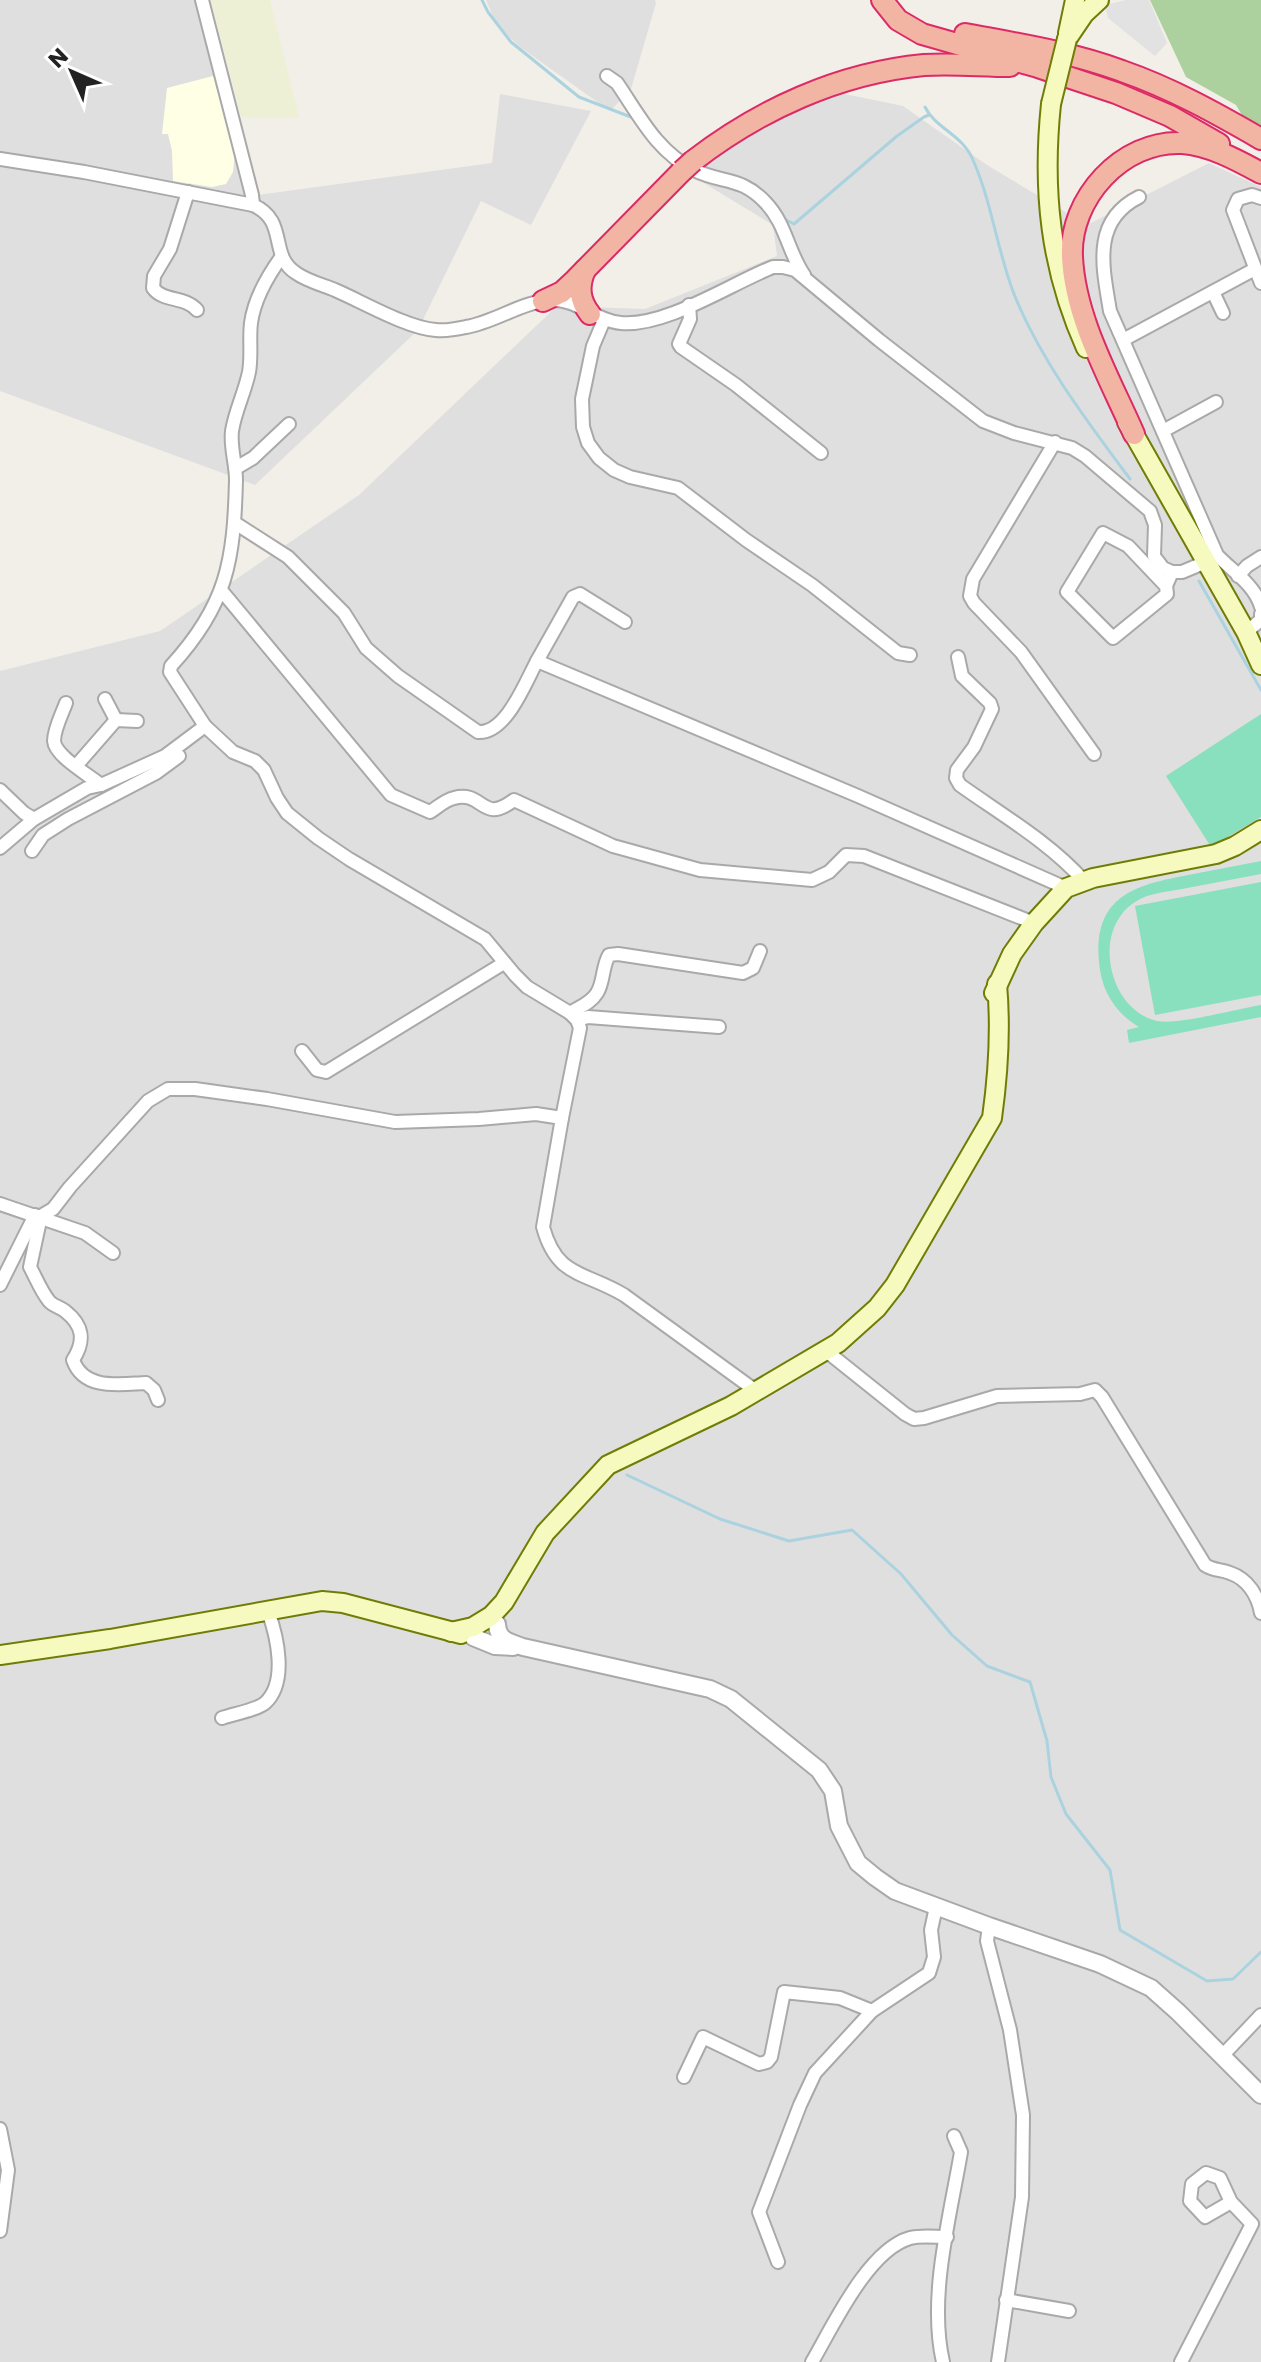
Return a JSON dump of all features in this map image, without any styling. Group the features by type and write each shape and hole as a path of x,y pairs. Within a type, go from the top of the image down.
{"highway":[{"path":"882,0 898,20 922,34 1116,93 1170,116 1261,171"},
{"path":"893,0 925,24 1048,49 1131,74 1169,90 1261,139"},
{"path":"543,301 562,292 688,166 715,144 765,113 829,85 876,73 924,65 1038,67"},
{"path":"1134,434 1094,343 1079,300 1072,241 1087,199 1114,167 1138,152 1165,144 1182,143 1214,151 1261,171"},
{"path":"585,270 580,294 583,304 597,317"}],"main road":[{"path":"1075,0 1051,104 1046,161 1047,193 1063,289 1086,348 1246,632 1261,665"},
{"path":"1067,39 1084,14 1099,0"},
{"path":"1246,632 1261,651"},
{"path":"0,1655 322,1601 343,1603 451,1632 486,1633 491,1616 504,1602 545,1533 599,1473 617,1459 686,1428 825,1350 858,1327 895,1285 992,1118 999,1004 997,984 1012,954 1034,923 1066,888 1084,881 1216,854 1261,830"}],"street":[{"path":"202,0 253,205"},
{"path":"607,76 617,83 663,148 698,172 738,182 766,202 780,221 804,275 842,310 983,421 1014,433 1055,442 1085,456 1150,511 1155,525 1154,556 1163,568 1182,572 1206,562"},
{"path":"0,159 253,205 262,209 277,228 282,256 295,273 415,325 437,330 469,327 543,301 566,302 597,317 626,324 649,321 773,267 789,268 804,275"},
{"path":"188,192 170,249 154,276 153,288 159,295 188,302 197,310"},
{"path":"1261,198 1252,195 1238,199 1233,210 1261,283"},
{"path":"1139,197 1127,203 1107,228 1103,250 1110,311 1217,555 1250,587 1261,607"},
{"path":"282,256 251,318 249,372 232,434 236,468 235,523 226,577 215,607 198,634 171,666 170,672 208,729 233,752 255,761 264,770 287,813 318,838 485,939 527,987 573,1016 580,1028 543,1227 554,1254 565,1267 624,1295 756,1391"},
{"path":"1123,340 1255,269"},
{"path":"1213,292 1223,313"},
{"path":"689,305 690,319 679,344 681,347 736,385 821,453"},
{"path":"597,317 582,399 583,427 588,443 599,458 630,477 678,488 812,585 898,653 910,655"},
{"path":"1163,431 1216,402"},
{"path":"236,468 253,458 289,424"},
{"path":"1055,442 973,579 970,596 1021,652 1094,754"},
{"path":"235,523 288,557 344,613 366,648 398,676 478,732 484,733 506,719 573,597 580,594 625,622"},
{"path":"1166,586 1128,546 1103,533 1067,592 1113,638 1167,594 1166,586 1172,572"},
{"path":"1238,576 1261,557"},
{"path":"221,590 391,795 430,812 457,797 472,798 492,811 501,810 514,800 613,846 700,870 812,880 829,872 846,855 864,856 1034,923"},
{"path":"1246,632 1261,620 1261,614"},
{"path":"958,657 962,676 990,703 992,709 974,747 957,770 956,778 960,785 1039,840 1084,881"},
{"path":"537,661 858,796 1066,888"},
{"path":"105,699 116,720"},
{"path":"66,703 54,738 56,749 101,785"},
{"path":"116,720 137,721"},
{"path":"76,766 116,720"},
{"path":"0,848 34,819 87,788 101,785 165,756 208,729"},
{"path":"32,851 43,835 156,773 208,729"},
{"path":"0,790 34,819"},
{"path":"573,1016 598,992 609,955 743,973 753,968 760,951"},
{"path":"302,1051 317,1070 326,1072 504,963"},
{"path":"573,1016 719,1027"},
{"path":"0,1285 38,1216 53,1209 148,1101 168,1089 195,1089 267,1099 395,1122 536,1114 562,1118"},
{"path":"0,1204 85,1233 113,1253"},
{"path":"38,1216 30,1267 50,1302 65,1311 81,1332 82,1346 73,1360 76,1370 94,1383 146,1383 154,1390 158,1400"},
{"path":"825,1350 914,1419 997,1396 1080,1394 1095,1390 1205,1565 1214,1571 1231,1573 1252,1588 1261,1613"},
{"path":"222,1718 257,1708 266,1703 273,1690 279,1657 268,1611"},
{"path":"486,1633 495,1646 523,1647"},
{"path":"486,1633 523,1647 710,1689 731,1699 819,1770 833,1791 839,1826 858,1863 895,1891 1100,1964 1151,1988 1261,2095"},
{"path":"778,2262 759,2212 800,2105 815,2073 872,2011 929,1973 934,1957 931,1930 936,1907"},
{"path":"989,1926 987,1941 1010,2030 1023,2115 1022,2197 998,2362"},
{"path":"684,2077 703,2037 759,2064 767,2062 771,2057 784,1992 840,1998 872,2011"},
{"path":"1222,2056 1261,2015"},
{"path":"0,2129 8,2170 0,2231"},
{"path":"943,2362 938,2344 936,2301 961,2152 954,2136"},
{"path":"1181,2362 1252,2224 1231,2202"},
{"path":"812,2362 867,2269 896,2245 911,2238 947,2237"},
{"path":"1006,2300 1069,2311"}],"shaded area":[{"path":"0,0 207,0 250,196 492,163 500,94 591,111 531,225 481,201 418,330 255,485 0,391"},
{"path":"211,0 270,0 299,118 241,117"},
{"path":"486,0 655,0 631,89 610,111 520,47 496,24"},
{"path":"1126,0 1149,0 1167,43 1155,56 1108,18 1105,5"},
{"path":"213,76 235,152 233,172 226,184 212,187 173,181 172,151 168,134 162,134 167,88"},
{"path":"811,87 903,106 987,165 1087,225 1209,163 1261,187 1261,2362 0,2362 0,671 160,631 359,495 557,306 645,309 777,256 773,225 689,174"}],"green space":[{"path":"1150,0 1261,0 1261,148 1236,105 1186,77"},
{"path":"1261,714 1261,817 1211,847 1166,776"},
{"path":"1261,861 1261,874 1140,899 1121,915 1113,931 1110,949 1111,968 1117,986 1127,1002 1140,1014 1167,1022 1261,1005 1261,1017 1129,1043 1127,1030 1139,1027 1116,1008 1100,972 1099,940 1103,922 1111,908 1121,898 1151,884"},
{"path":"1261,882 1261,995 1155,1015 1135,906"}],"waterway":[{"path":"482,0 511,42 579,97 636,119"},
{"path":"925,107 935,121 963,144 973,160 1008,277 1025,319 1066,390 1130,479"},
{"path":"784,219 794,224 897,136 929,115"},
{"path":"1199,581 1261,690"},
{"path":"627,1475 720,1519 789,1541 852,1530 901,1574 952,1635 987,1666 1030,1682 1047,1741 1051,1777 1066,1814 1110,1870 1120,1930 1207,1981 1233,1979 1261,1952"}]}
